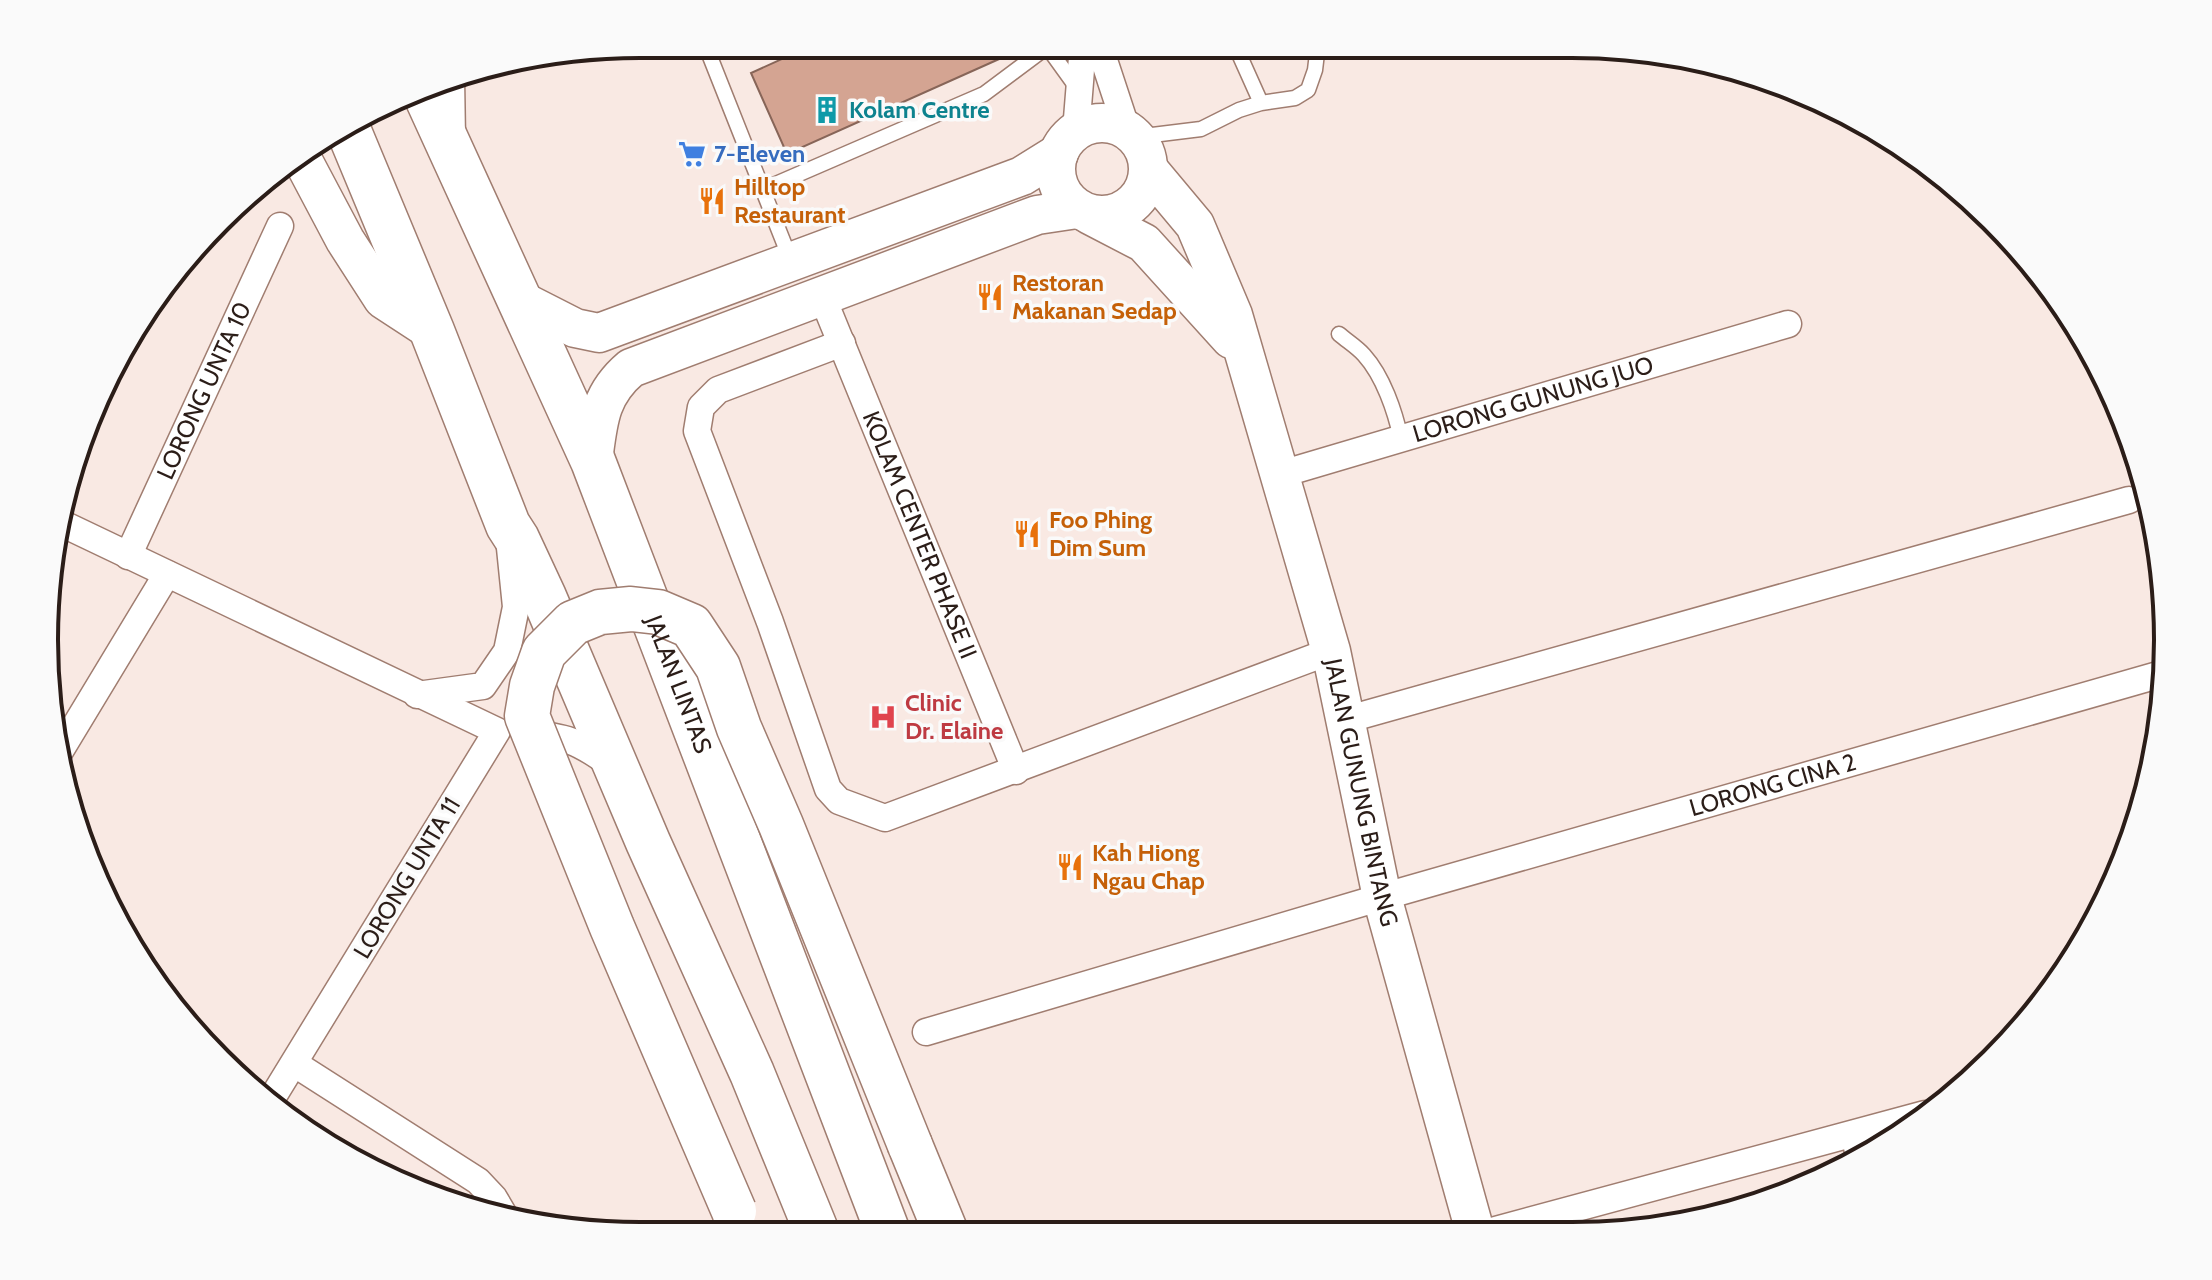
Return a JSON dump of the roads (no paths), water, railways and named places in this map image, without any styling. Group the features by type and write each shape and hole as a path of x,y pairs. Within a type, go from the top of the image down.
{"highway":[{"name":"JALAN LINTAS","path":"427,98 593,461 884,1222"},
{"path":"351,135 508,525 544,597 648,842 752,1073 813,1222"},
{"path":"739,1222 612,927 527,716 532,686 544,652 573,623 600,612 631,609 658,612 691,626 718,667 739,728 942,1222"}],"street":[{"path":"1081,58 1067,142 1056,179 1068,201 1084,212"},
{"path":"593,461 599,415 614,383 631,368 1037,215 1084,212 1104,216 1131,206 1140,196 1137,146 1104,58"},
{"name":"JALAN LINTAS","path":"445,92 446,141"},
{"path":"520,300 575,328 599,333 1022,176 1067,142 1101,123 1115,124 1137,146"},
{"name":"JALAN GUNUNG BINTANG","path":"1137,146 1195,225 1233,315 1331,651 1382,897 1473,1222"},
{"path":"305,164 345,240 383,299 432,331"},
{"name":"JALAN GUNUNG BINTANG","path":"1084,212 1144,243 1241,351"},
{"name":"LORONG UNTA 10","path":"128,556 280,226"},
{"name":"KOLAM CENTER PHASE II","path":"822,296 1016,771"},
{"name":"LORONG GUNUNG JUO","path":"1278,475 1788,324"},
{"path":"842,343 718,390 701,407 697,431 770,622 828,789 839,801 885,818 1331,651"},
{"path":"1345,720 2129,500"},
{"path":"417,695 483,686 507,651 516,607 508,525"},
{"path":"69,527 497,731 569,739 620,771"},
{"path":"67,740 167,574"},
{"name":"LORONG CINA 2","path":"926,1032 1382,897 2153,676"},
{"name":"LORONG UNTA 11","path":"275,1093 497,731"},
{"path":"295,1064 478,1181 498,1204"},
{"path":"1526,1222 1899,1121"},
{"path":"1854,1134 1857,1147"}],"lane":[{"path":"710,58 791,262"},
{"path":"762,190 984,94 1031,58"},
{"path":"1056,58 1077,88"},
{"path":"1241,58 1261,103"},
{"path":"1137,146 1201,129 1261,103 1295,98 1308,90 1316,58"},
{"path":"1339,334 1361,351 1375,369 1397,421 1401,439"}],"place":[{"name":"Kolam Centre","path":"827,110"},
{"name":"7-Eleven","path":"692,154"},
{"name":"Hilltop Restaurant","path":"712,201"},
{"name":"Restoran Makanan Sedap","path":"990,297"},
{"name":"Foo Phing Dim Sum","path":"1027,534"},
{"name":"Clinic Dr. Elaine","path":"883,717"},
{"name":"Kah Hiong Ngau Chap","path":"1070,867"}]}
